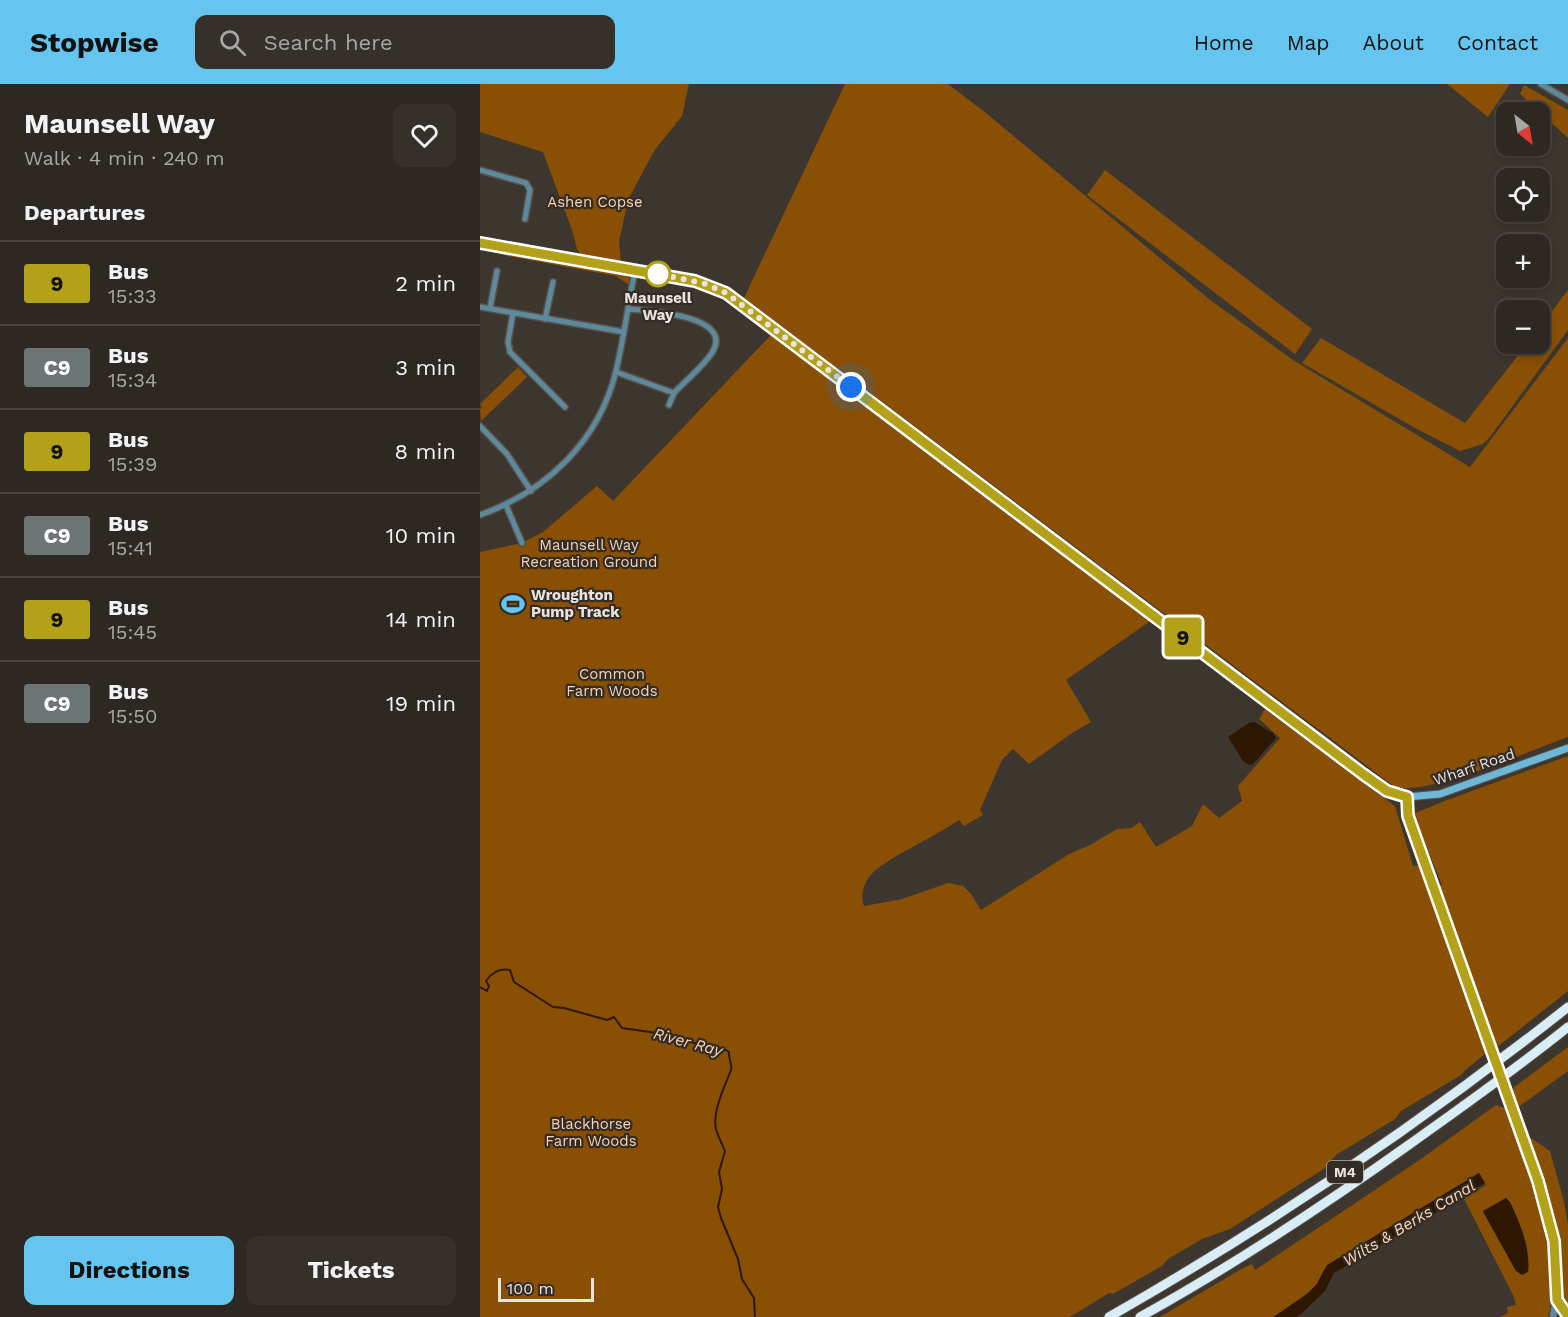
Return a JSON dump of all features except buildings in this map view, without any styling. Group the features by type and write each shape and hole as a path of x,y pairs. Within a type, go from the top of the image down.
{"highway":[{"name":"M4","path":"1109,1317 1256,1230 1352,1167 1444,1102 1568,1008"},
{"name":"M4","path":"1140,1317 1263,1244 1362,1178 1568,1027"}],"main road":[{"name":"Wharf Road","path":"480,243 700,282 731,297 1387,791 1407,797 1445,793 1568,748"}],"street":[{"path":"1541,84 1568,100"},
{"path":"480,170 526,183 530,190 525,219"},
{"path":"490,308 497,271"},
{"path":"480,515 506,506 531,491 567,461 581,444 605,403 616,372 635,271"},
{"path":"545,318 553,282"},
{"path":"480,307 624,332"},
{"path":"629,309 684,317 703,324 713,333 715,341 712,352 674,393 669,405"},
{"path":"513,313 508,342 511,355 565,407"},
{"path":"616,372 674,393"},
{"path":"480,426 507,454 531,491"},
{"path":"506,506 522,543"},
{"path":"1407,797 1408,816 1538,1181 1552,1231 1557,1268 1557,1298 1554,1317 1567,1316"},
{"path":"1557,1298 1567,1316"}],"green space":[{"name":"Ashen Copse","path":"480,84 689,84 682,116 654,151 628,200 619,242 621,262 583,258 577,249 543,152 480,132"},
{"path":"845,84 948,84 1209,299 1293,360 1470,467 1568,338 1568,737 1455,779 1410,788 1395,787 744,298"},
{"path":"1447,84 1510,84 1488,117"},
{"path":"1524,85 1568,110 1568,138 1550,122 1550,102 1529,102 1520,94"},
{"path":"1105,170 1312,329 1295,354 1087,195"},
{"path":"504,251 623,271 629,278 629,285 616,276 503,255"},
{"path":"1568,290 1568,330 1490,437 1483,444 1460,451 1415,428 1302,363 1321,338 1465,423 1519,354 1550,354 1550,314"},
{"path":"771,335 1144,617 1153,619 1066,680 1091,722 1029,764 1013,749 1002,760 980,810 983,815 964,826 959,820 877,869 865,886 862,896 864,906 902,899 948,883 963,886 981,910 1069,854 1117,829 1131,828 1140,822 1156,847 1192,826 1203,804 1219,818 1242,801 1238,786 1280,738 1259,719 1265,709 1395,806 1413,866 1421,865 1486,1053 1461,1075 1401,1111 1395,1119 1336,1155 1325,1168 1230,1229 1202,1239 1168,1259 1162,1266 1113,1294 1109,1293 1070,1317 480,1317 480,552 522,543 543,532 597,486 613,501"},
{"path":"518,367 527,377 481,421 480,409 482,407 480,404"},
{"path":"1568,756 1568,991 1496,1048 1437,885 1442,885 1413,814"},
{"path":"1568,1047 1568,1071 1517,1108 1513,1088"},
{"path":"1496,1105 1505,1108 1532,1183 1547,1240 1552,1294 1548,1317 1500,1317 1508,1313 1507,1307 1516,1305 1513,1295 1464,1199 1486,1185 1479,1173 1323,1271 1317,1284 1307,1294 1273,1317 1160,1317 1243,1268 1252,1264 1255,1270 1418,1161","holes":["1510,1202 1526,1245 1528,1272 1516,1271 1483,1212"]},
{"path":"1525,1134 1550,1151 1564,1202 1568,1224 1568,1308 1563,1306 1561,1298 1558,1245 1554,1223"}],"water":[{"path":"1254,722 1273,733 1276,738 1253,764 1249,765 1243,761 1228,737"},
{"name":"Wilts & Berks Canal","path":"1479,1173 1485,1183 1334,1273 1325,1291 1301,1314 1296,1317 1274,1317 1307,1294 1317,1284 1327,1265"},
{"path":"1506,1198 1510,1202 1526,1245 1528,1272 1522,1275 1516,1271 1483,1211"}],"waterway":[{"name":"River Ray","path":"480,987 487,991 489,986 486,981 491,975 499,970 510,970 514,982 553,1007 607,1020 614,1017 622,1028 671,1035 729,1052 731,1068 715,1122 725,1151 719,1172 722,1189 718,1207 738,1259 742,1279 754,1298 755,1317"}],"bus line":[{"name":"9","path":"480,243 695,281 713,286 726,293 1378,786 1407,797 1408,816 1538,1181 1556,1253 1557,1300 1568,1316"}],"place":[{"name":"Maunsell Way","path":"658,274"},
{"name":"Wroughton Pump Track","path":"513,604"}],"route":[{"path":"658,274 655,273 706,284 726,293 851,387"}],"park label":[{"name":"Maunsell Way Recreation Ground","path":"589,554"},
{"name":"Common Farm Woods","path":"612,682"},
{"name":"Blackhorse Farm Woods","path":"591,1132"}]}
